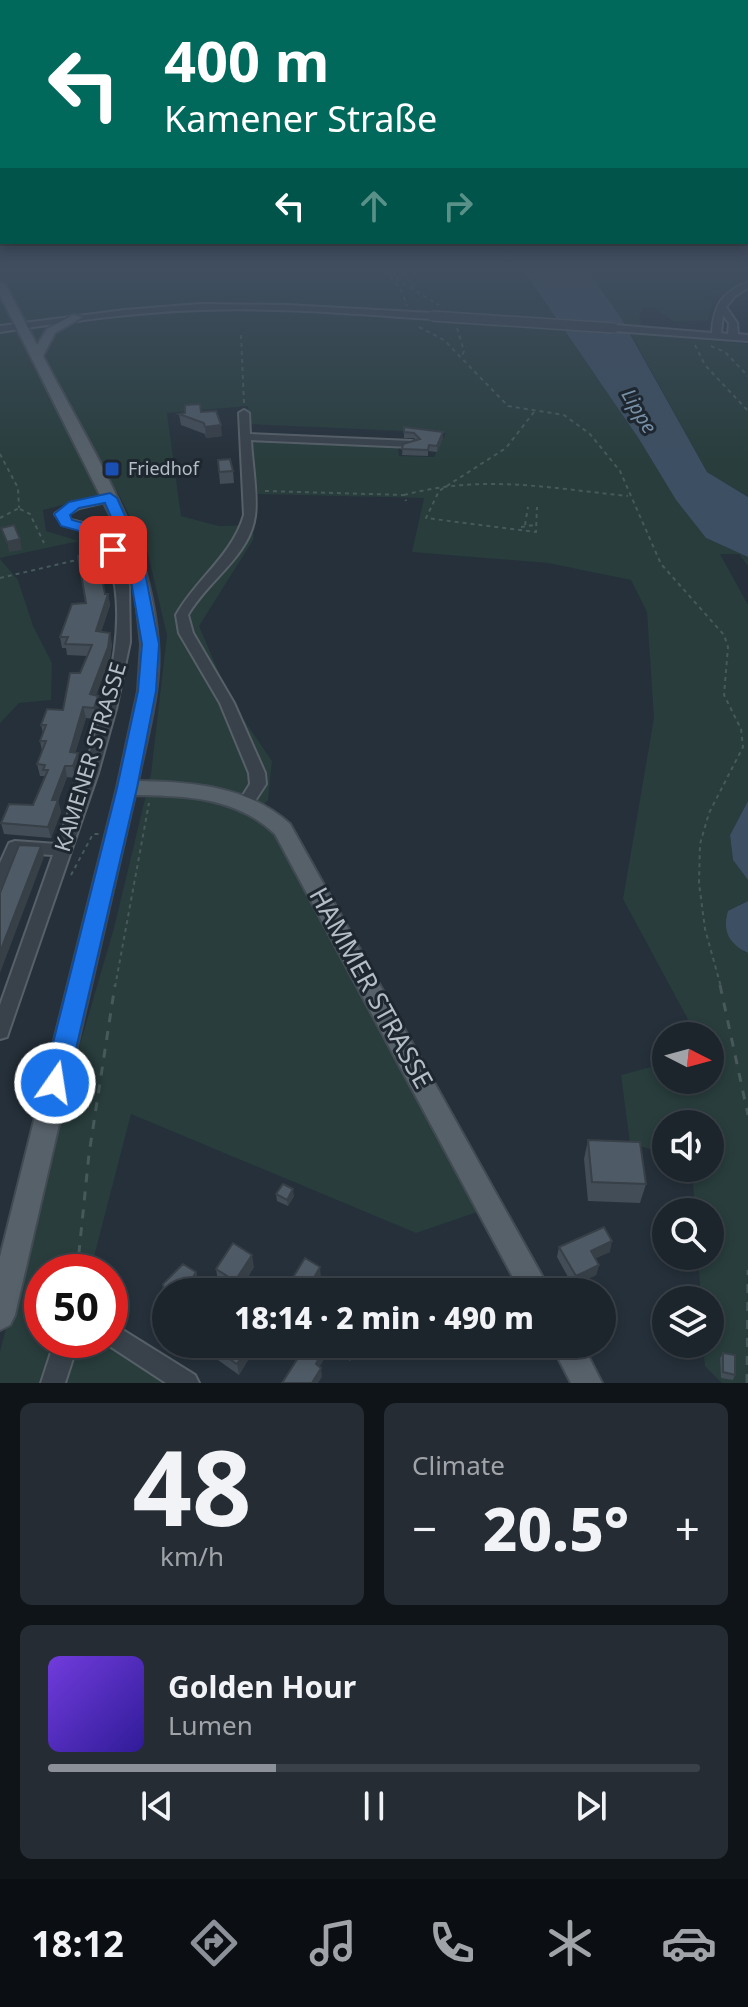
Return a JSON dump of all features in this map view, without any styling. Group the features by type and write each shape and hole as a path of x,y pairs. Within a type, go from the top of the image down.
{"main road":[{"name":"KAMENER STRASSE","path":"0,1315 140,788 150,644 134,552 110,498 26,336"},
{"path":"37,355 48,336"},
{"name":"HAMMER STRASSE","path":"140,788 211,794 246,803 273,818 291,841 529,1278"},
{"path":"574,1358 587,1383"}],"street":[{"path":"710,336 748,338"},
{"path":"244,413 250,515 243,541 191,600 182,615 186,633 227,703 257,773 258,784 246,803"},
{"path":"245,437 412,444"},
{"path":"110,498 75,505 61,514 61,519 104,533 113,550"},
{"name":"KAMENER STRASSE","path":"0,1031 63,850 118,673 125,601 113,550"},
{"path":"0,883 15,847 63,850"},
{"path":"128,1345 187,1383"},
{"path":"53,1383 61,1358"}],"path":[{"path":"241,336 244,413"},
{"path":"433,336 451,346 502,401 534,411 564,415 584,427 614,461 661,564 713,619 728,647 724,695 741,729 743,747 709,813 700,844 699,883 705,929 731,1025 734,1061 748,1115"},
{"path":"748,376 725,352 691,338 705,365 748,411"},
{"path":"534,411 516,439 446,484 428,504 426,518 536,532 537,507"},
{"path":"0,454 18,488 19,508"},
{"path":"248,490 404,495 446,484 521,484 631,496"},
{"path":"404,495 406,501"},
{"path":"525,525 528,507"},
{"path":"0,518 19,508"},
{"path":"19,508 30,514 44,543"},
{"path":"520,528 536,525"},
{"path":"0,578 113,550"},
{"path":"78,1254 86,1160 140,788"},
{"path":"47,895 61,895 93,834 100,834 98,846"},
{"path":"747,1383 748,1270"}],"green space":[{"path":"0,336 568,336 639,439 676,500 706,538 748,557 748,566 739,554 720,554 748,605 748,801 730,835 733,860 748,880 748,901 739,905 744,952 748,953 748,1383 722,1383 705,1366 704,1358 724,1358 724,1286 700,1286 699,1270 724,1270 724,1198 694,1198 693,1182 724,1182 724,1110 652,1110 652,1150 630,1143 621,1075 652,1067 652,1094 724,1094 724,1022 689,1022 623,899 654,718 647,612 631,580 548,563 412,552 424,498 251,494 249,440 398,446 399,456 434,457 446,433 249,424 248,406 167,413 181,516 219,526 254,525 253,540 199,626 231,701 272,761 268,800 258,809 273,818 489,1208 416,1233 131,1114 95,1254 24,1254 58,1119 114,928 151,774 167,635 147,550 117,491 43,510 46,531 79,541 0,558"},
{"path":"632,336 748,344 748,497 707,472"},
{"path":"0,559 18,580 33,626 52,663 51,700 19,703 0,723"},
{"path":"24,1256 24,1358 128,1358 128,1348 179,1383 0,1383 0,1352"}],"water":[{"name":"Lippe","path":"568,336 631,336 707,472 748,497 748,557 706,538 676,500 639,439"},
{"path":"748,801 748,880 733,860 730,835"},
{"path":"748,901 748,953 732,941 726,925 728,911"}],"building":[{"path":"200,404 201,412 216,411 221,425 205,427 204,423 179,414 185,413 185,405"},
{"path":"404,427 443,432 437,446 429,445 428,450 402,449 403,444 420,439 414,433 404,432"},
{"path":"230,459 233,471 219,472 218,460"},
{"path":"14,525 20,539 7,542 1,528"},
{"path":"91,546 100,567 105,594 108,594 96,631 110,633 108,647 90,694 98,696 94,708 83,707 70,752 78,753 73,766 65,766 52,800 58,800 48,827 1,823 9,804 33,805 48,770 43,770 45,765 37,764 46,741 40,741 46,725 41,725 47,709 63,710 70,673 80,673 92,645 65,644 68,637 60,637 72,604 86,603 78,556 81,555 80,550"},
{"path":"19,845 41,846 0,952 0,893"},
{"path":"588,1140 640,1142 646,1184 592,1182"},
{"path":"283,1184 293,1189 287,1200 276,1194"},
{"path":"604,1227 612,1241 591,1251 599,1265 576,1276 559,1247"},
{"path":"233,1243 252,1255 237,1278 230,1278 216,1269"},
{"path":"305,1258 320,1267 314,1278 293,1278"},
{"path":"183,1264 196,1272 192,1278 169,1278"},
{"path":"724,1353 735,1355 735,1375 723,1372"},
{"path":"298,1358 319,1358 316,1364 321,1368 312,1383 282,1383"}],"place":[{"name":"Friedhof","path":"112,469"}],"route":[{"path":"55,1083 127,788 150,667 147,610 142,583 134,552 110,498 75,505 61,514 61,519 67,523 104,533 113,550"}]}
